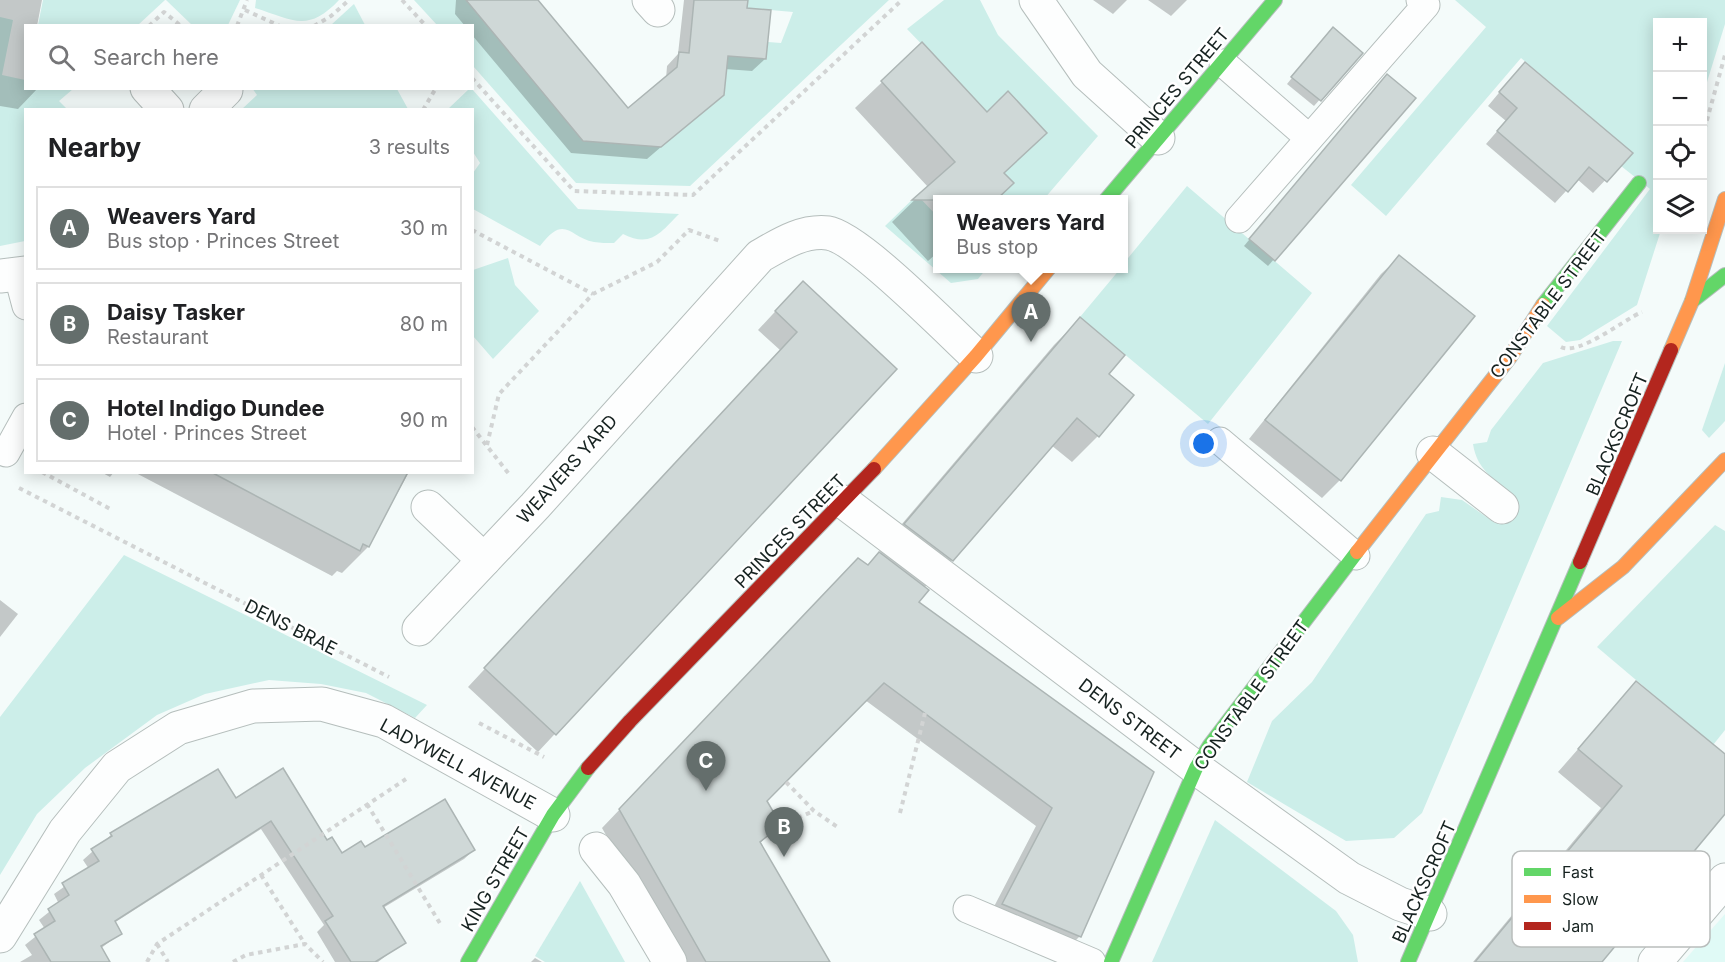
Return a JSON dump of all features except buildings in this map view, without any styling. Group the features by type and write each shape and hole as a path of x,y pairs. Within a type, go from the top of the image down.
{"street":[{"path":"1036,0 1088,74 1158,138"},
{"name":"PRINCES STREET","path":"1110,195 1275,0"},
{"path":"149,90 165,108"},
{"name":"CONSTABLE STREET","path":"1111,962 1196,768 1210,745 1433,453 1510,357 1530,322 1639,183"},
{"path":"1692,301 1725,199"},
{"name":"WEAVERS YARD","path":"419,629 534,506 760,256 796,236 829,233 855,244 976,356"},
{"name":"PRINCES STREET","path":"553,815 581,776 630,721 844,502 976,356 1045,273"},
{"name":"BLACKSCROFT","path":"1408,962 1558,618 1692,301 1725,275"},
{"path":"1433,453 1502,507"},
{"name":"BLACKSCROFT","path":"1558,618 1623,567 1725,460"},
{"name":"DENS STREET","path":"844,502 1196,768 1348,878 1400,904 1430,914"},
{"path":"428,507 484,560"},
{"name":"LADYWELL AVENUE","path":"0,936 65,831 117,767 178,728 253,706 322,704 384,721 553,815"},
{"name":"KING STREET","path":"468,962 553,815"},
{"path":"596,849 624,884 670,962"},
{"path":"1710,898 1725,880"},
{"path":"1655,962 1668,947"}],"lane":[{"path":"1239,219 1423,2"},
{"path":"1223,63 1309,138"},
{"path":"6,453 24,421"},
{"path":"1220,441 1356,556"},
{"path":"967,909 1092,962"}],"path":[{"path":"238,24 247,0"},
{"path":"317,24 331,16 349,0"},
{"path":"402,0 424,24"},
{"path":"474,80 574,192 693,195 902,0"},
{"path":"245,10 276,24"},
{"path":"151,24 164,12 179,24"},
{"path":"1705,126 1725,55"},
{"path":"424,108 435,90"},
{"path":"487,445 499,394 593,294 657,261 689,230 760,256"},
{"path":"474,231 593,294"},
{"path":"1530,322 1565,349 1581,347 1642,312"},
{"path":"474,429 534,506"},
{"path":"46,474 112,510"},
{"name":"DENS BRAE","path":"10,483 391,678"},
{"path":"900,813 925,713"},
{"path":"475,722 581,776"},
{"path":"786,782 814,811 839,828"},
{"path":"147,962 157,944 367,804 445,932"},
{"path":"781,825 814,811"},
{"path":"261,875 305,944 323,962"},
{"path":"157,944 168,962"},
{"path":"233,962 246,955 305,944"}],"shaded area":[{"path":"43,0 165,0 139,24 38,24"},
{"path":"166,0 240,0 228,24 191,24"},
{"path":"256,0 339,0 318,17 300,21 255,8"},
{"path":"414,0 467,0 583,141 661,147 724,95 728,56 766,59 768,42 781,43 793,12 747,8 748,0 889,0 690,186 576,183 474,67 474,24 436,24"},
{"path":"944,0 980,0 998,35 1098,136 1047,195 1000,195 1013,183 1004,173 987,112 907,29"},
{"path":"1455,0 1725,0 1725,24 1707,82 1707,18 1653,18 1653,234 1660,234 1637,305 1580,340 1566,342 1547,326 1650,189 1621,166 1632,152 1521,58 1386,216 1351,185 1486,27"},
{"path":"354,4 364,24 332,24"},
{"path":"0,17 13,20 2,75 24,80 24,90 72,90 59,101 66,108 24,108 24,241 0,246"},
{"path":"253,90 398,90 407,108 243,108 257,95"},
{"path":"468,90 473,90 578,209 679,214 660,232 648,239 633,238 623,234 614,243 596,242 561,229 548,236 540,246 474,210 474,172 480,163 474,154 474,108 449,108"},
{"path":"1187,186 1312,293 1208,424 1080,317 1117,273 1128,273 1128,258"},
{"path":"917,195 933,212 933,267 885,226"},
{"path":"508,258 515,285 539,311 493,359 474,337 474,270"},
{"path":"939,273 983,273 978,279 951,283"},
{"path":"1613,341 1622,341 1422,813 1394,838 1346,841 1247,782 1272,721 1312,682 1426,514 1439,511 1441,497 1462,500 1495,523 1513,494 1482,467 1473,444 1487,442 1491,430 1543,363"},
{"path":"1725,363 1725,421 1709,438 1702,430"},
{"path":"1715,525 1725,531 1725,730 1713,745 1597,647"},
{"path":"124,555 427,705 415,718 366,693 321,684 269,680 205,694 157,715 85,768 37,814 0,875 0,717"},
{"path":"1215,820 1336,911 1353,935 1358,962 1152,962"},
{"path":"580,881 625,962 545,962 535,956"},
{"path":"1725,914 1725,962 1683,962 1696,947 1710,947 1710,931"}],"traffic: fast":[{"path":"1110,195 1275,0"},
{"path":"1543,305 1639,183"},
{"path":"1692,301 1725,275"},
{"path":"1111,962 1196,768 1210,745 1357,552"},
{"path":"1408,962 1580,562"},
{"path":"468,962 553,815 588,768"}],"traffic: slow":[{"path":"1671,350 1692,301 1725,199"},
{"path":"874,469 976,356 1045,273"},
{"path":"1357,552 1510,357 1543,305"},
{"path":"1558,618 1623,567 1725,460"}],"traffic: jam":[{"path":"1580,562 1671,350"},
{"path":"588,768 630,721 874,469"}],"place":[{"name":"Weavers Yard","path":"1031,342"},
{"name":"Hotel Indigo Dundee","path":"706,791"},
{"name":"Daisy Tasker","path":"784,857"}]}
